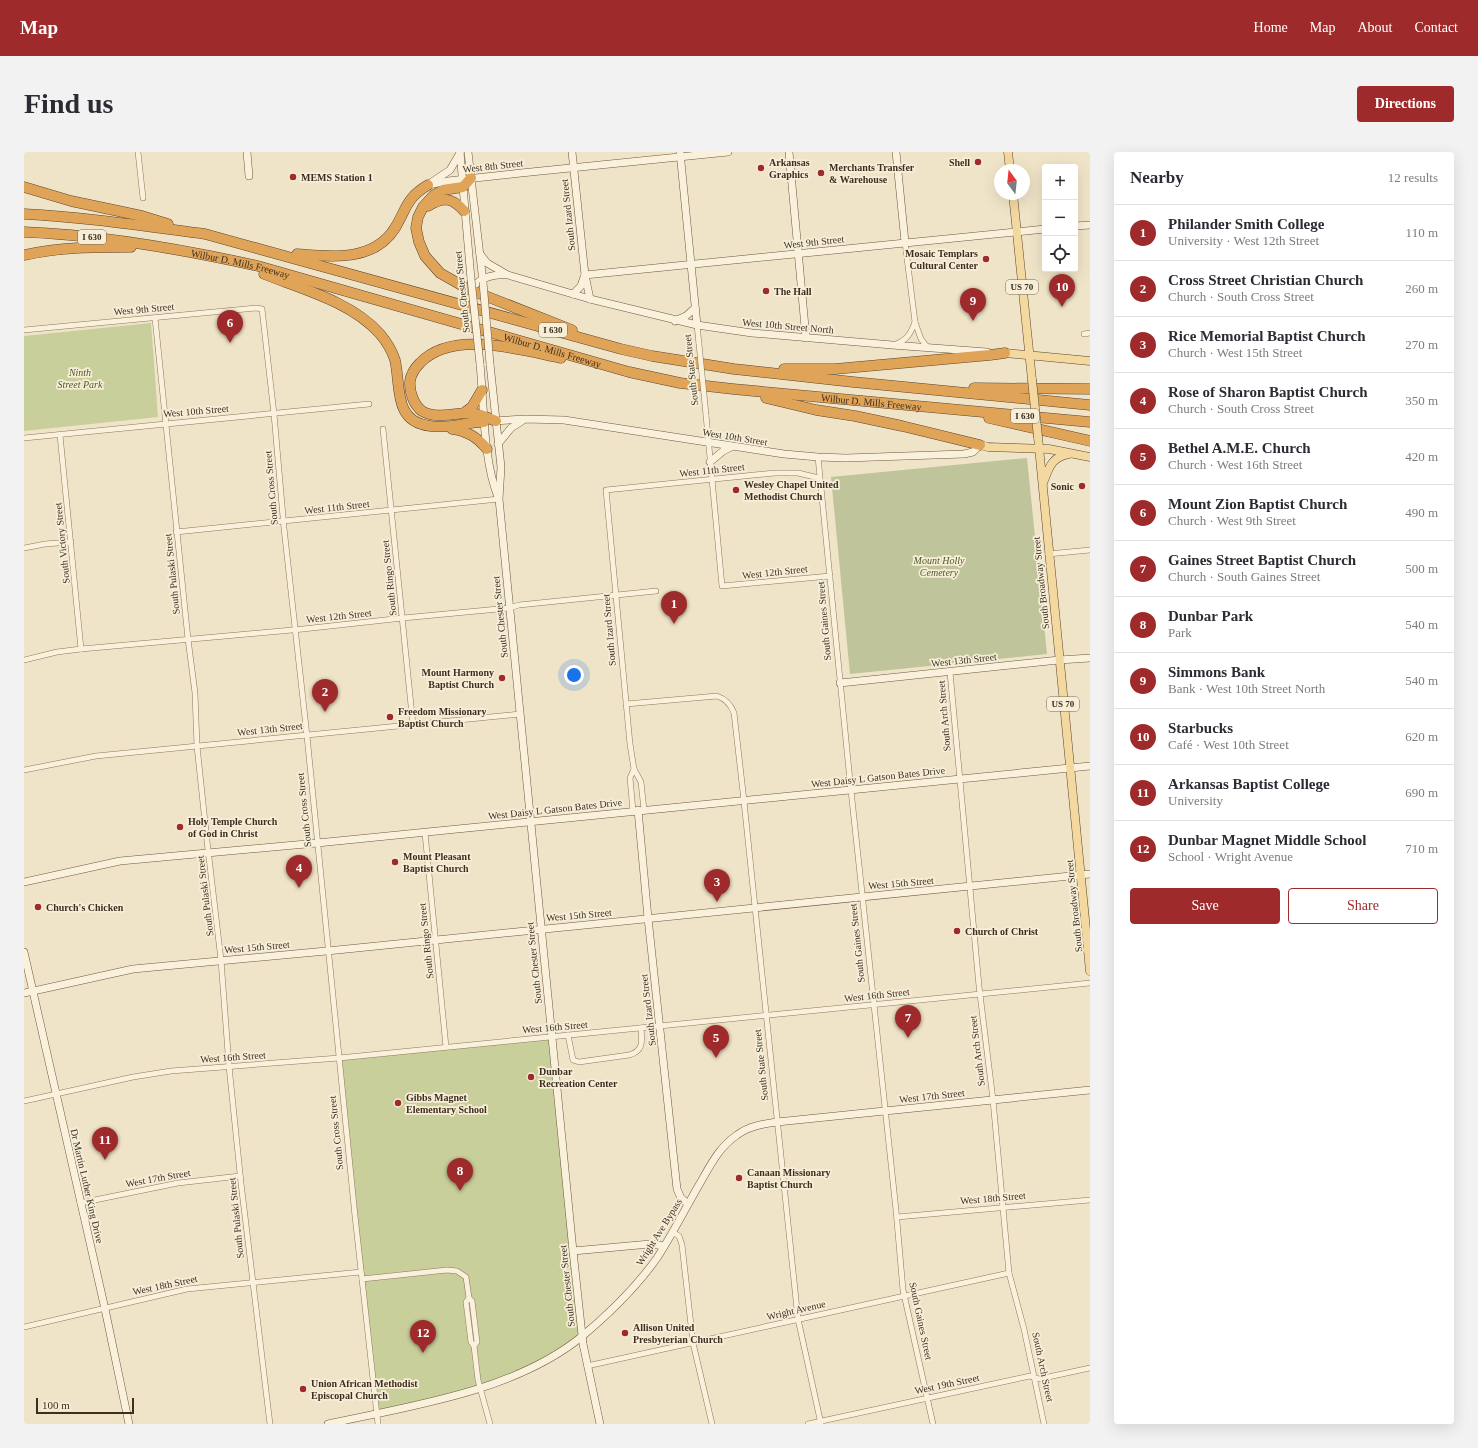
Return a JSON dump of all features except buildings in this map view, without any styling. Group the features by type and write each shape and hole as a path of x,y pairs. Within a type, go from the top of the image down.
{"highway":[{"path":"465,182 434,195 428,200 420,212 416,228 417,236 421,249 430,262 446,277 468,290 621,349"},
{"path":"271,251 333,257 365,252 378,246 388,236 395,227 411,198 416,192 428,185"},
{"path":"24,187 71,201 142,216 205,234"},
{"path":"420,212 438,200 454,202 464,211"},
{"name":"Wilbur D. Mills Freeway","path":"24,214 147,225 205,234 271,251 621,349 695,364 897,387 1090,405"},
{"name":"Wilbur D. Mills Freeway","path":"24,232 74,235 160,246 258,266 629,372 680,383 733,390 1090,422"},
{"path":"24,255 57,249 81,247 160,246"},
{"path":"229,260 316,294 346,308 364,319 380,335 392,354 396,367 400,400 411,419 424,425 440,426 468,432 480,440 487,449"},
{"path":"484,419 476,414 430,414 420,410 415,403 410,388 411,376 417,365 426,357 442,349 464,345 490,345 629,372"},
{"path":"734,369 835,369 1005,353"},
{"path":"897,387 1090,389"},
{"path":"464,413 472,407 482,390"},
{"path":"733,390 816,410 855,416 902,426 980,445"},
{"path":"960,410 1021,426 1090,441"},
{"path":"440,426 484,419 496,421"}],"main road":[{"path":"246,152 249,176"},
{"name":"South Chester Street","path":"468,152 464,211 478,280 490,364 501,467 499,499 509,608 573,1251 582,1336 600,1424"},
{"name":"South Izard Street","path":"572,152 585,275 590,299"},
{"name":"West 8th Street","path":"428,185 465,182 680,155 728,152"},
{"path":"789,152 806,338"},
{"path":"896,152 905,242"},
{"path":"1008,152 1009,164"},
{"path":"428,185 450,170 460,153"},
{"name":"South Chester Street","path":"460,153 480,254 478,280 472,288 487,449 493,486 499,499"},
{"name":"South State Street","path":"680,155 697,325"},
{"name":"South Broadway Street","path":"1013,200 1090,971"},
{"path":"1078,226 1090,224"},
{"name":"West 9th Street","path":"585,275 1042,229"},
{"path":"480,254 487,263 508,275 573,294 581,286 585,275"},
{"path":"478,280 496,275 508,275"},
{"name":"West 10th Street North","path":"573,294 675,321 752,333 1005,353"},
{"path":"675,321 686,316 695,308"},
{"path":"1005,353 1090,361"},
{"path":"498,444 511,428 525,419"},
{"name":"West 10th Street","path":"496,421 525,419 564,420 784,454 818,457 846,458 964,454 973,452 980,445"},
{"path":"980,445 988,447 1039,448 1090,457"},
{"path":"710,462 731,446"},
{"path":"1042,486 1054,460 1062,456 1075,454"},
{"name":"West 13th Street","path":"840,683 1090,658"},
{"name":"West Daisy L Gatson Bates Drive","path":"24,882 114,862 425,833 638,810 744,801 959,778 1090,766"},
{"name":"South Izard Street","path":"638,810 677,1189 681,1198 688,1204"},
{"name":"West 15th Street","path":"24,993 133,969 328,951 541,928 1090,874"},
{"name":"Dr Martin Luther King Drive","path":"24,952 105,1309 129,1424"},
{"name":"West 17th Street","path":"777,1122 1090,1090"},
{"name":"Wright Ave Bypass","path":"480,1388 531,1367 557,1353 582,1336 604,1318 628,1294 664,1246 716,1156 730,1140 750,1128 777,1122"},
{"path":"573,1251 650,1244 664,1246"},
{"path":"328,1424 469,1392 480,1388"}],"street":[{"path":"138,152 143,198"},
{"path":"905,242 915,322 921,339 928,348"},
{"name":"West 9th Street","path":"24,330 257,308 262,309 263,314"},
{"name":"South Cross Street","path":"263,314 318,843 338,1058 378,1424"},
{"name":"South Pulaski Street","path":"155,318 176,532 195,693 198,746 221,960 229,1066 240,1176 270,1424"},
{"path":"892,345 901,343 907,338 915,322"},
{"name":"South State Street","path":"697,325 722,586"},
{"path":"1084,334 1090,333"},
{"name":"West 10th Street","path":"24,438 369,404"},
{"name":"South Ringo Street","path":"383,429 413,725"},
{"name":"South Victory Street","path":"60,434 81,649"},
{"name":"South Gaines Street","path":"818,457 904,1295 933,1424"},
{"name":"West 11th Street","path":"606,490 786,472 820,478"},
{"name":"South Izard Street","path":"606,490 626,704 634,769 641,782 638,810"},
{"name":"West 11th Street","path":"176,532 499,499"},
{"path":"24,548 45,544 70,542"},
{"path":"1048,554 1090,550"},
{"name":"West 12th Street","path":"722,586 830,576"},
{"name":"West 12th Street","path":"24,660 57,652 81,649 509,608 519,605 656,591"},
{"name":"South Arch Street","path":"950,672 980,994 1009,1273 1024,1328 1044,1424"},
{"name":"South State Street","path":"626,704 713,696 722,698 729,703 735,719 798,1319 820,1423"},
{"name":"West 13th Street","path":"24,770 96,756 520,714"},
{"name":"South Izard Street","path":"634,769 630,778 638,810"},
{"name":"South Ringo Street","path":"425,833 446,1047"},
{"name":"West 16th Street","path":"24,1101 150,1074 229,1066 338,1058 1090,983"},
{"path":"568,1035 573,1060 579,1062 629,1056 636,1053 641,1047 641,1028"},
{"name":"West 17th Street","path":"80,1203 178,1183 240,1176"},
{"name":"West 18th Street","path":"897,1217 1090,1200"},
{"path":"672,1232 679,1236 682,1244 693,1343 712,1424"},
{"path":"362,1279 447,1270 457,1271 466,1277 469,1298 466,1302 471,1342 474,1346 480,1388 490,1424"},
{"name":"West 18th Street","path":"24,1326 105,1309 187,1289 361,1272"},
{"name":"Wright Avenue","path":"587,1366 1009,1273"},
{"name":"West 19th Street","path":"808,1424 820,1423 1030,1376 1039,1379 1090,1368"}],"green space":[{"name":"Ninth Street Park","path":"151,323 158,417 24,431 24,336"},
{"name":"Mount Holly Cemetery","path":"1027,458 1047,654 850,674 831,477"},
{"path":"552,1036 582,1336 531,1367 480,1389 376,1413 339,1058"}],"place":[{"name":"Shell","path":"978,162"},
{"name":"Arkansas Graphics","path":"761,168"},
{"name":"Merchants Transfer & Warehouse","path":"821,173"},
{"name":"MEMS Station 1","path":"293,177"},
{"name":"Mosaic Templars Cultural Center","path":"986,259"},
{"name":"The Hall","path":"766,291"},
{"name":"Starbucks","path":"1062,307"},
{"name":"Simmons Bank","path":"973,321"},
{"name":"Mount Zion Baptist Church","path":"230,343"},
{"name":"Sonic","path":"1082,486"},
{"name":"Wesley Chapel United Methodist Church","path":"736,490"},
{"name":"Philander Smith College","path":"674,624"},
{"name":"Mount Harmony Baptist Church","path":"502,678"},
{"name":"Cross Street Christian Church","path":"325,712"},
{"name":"Freedom Missionary Baptist Church","path":"390,717"},
{"name":"Holy Temple Church of God in Christ","path":"180,827"},
{"name":"Mount Pleasant Baptist Church","path":"395,862"},
{"name":"Rose of Sharon Baptist Church","path":"299,888"},
{"name":"Rice Memorial Baptist Church","path":"717,902"},
{"name":"Church's Chicken","path":"38,907"},
{"name":"Church of Christ","path":"957,931"},
{"name":"Gaines Street Baptist Church","path":"908,1038"},
{"name":"Bethel A.M.E. Church","path":"716,1058"},
{"name":"Dunbar Recreation Center","path":"531,1077"},
{"name":"Gibbs Magnet Elementary School","path":"398,1103"},
{"name":"Arkansas Baptist College","path":"105,1160"},
{"name":"Canaan Missionary Baptist Church","path":"739,1178"},
{"name":"Dunbar Park","path":"460,1191"},
{"name":"Allison United Presbyterian Church","path":"625,1333"},
{"name":"Dunbar Magnet Middle School","path":"423,1353"},
{"name":"Union African Methodist Episcopal Church","path":"303,1389"}]}
